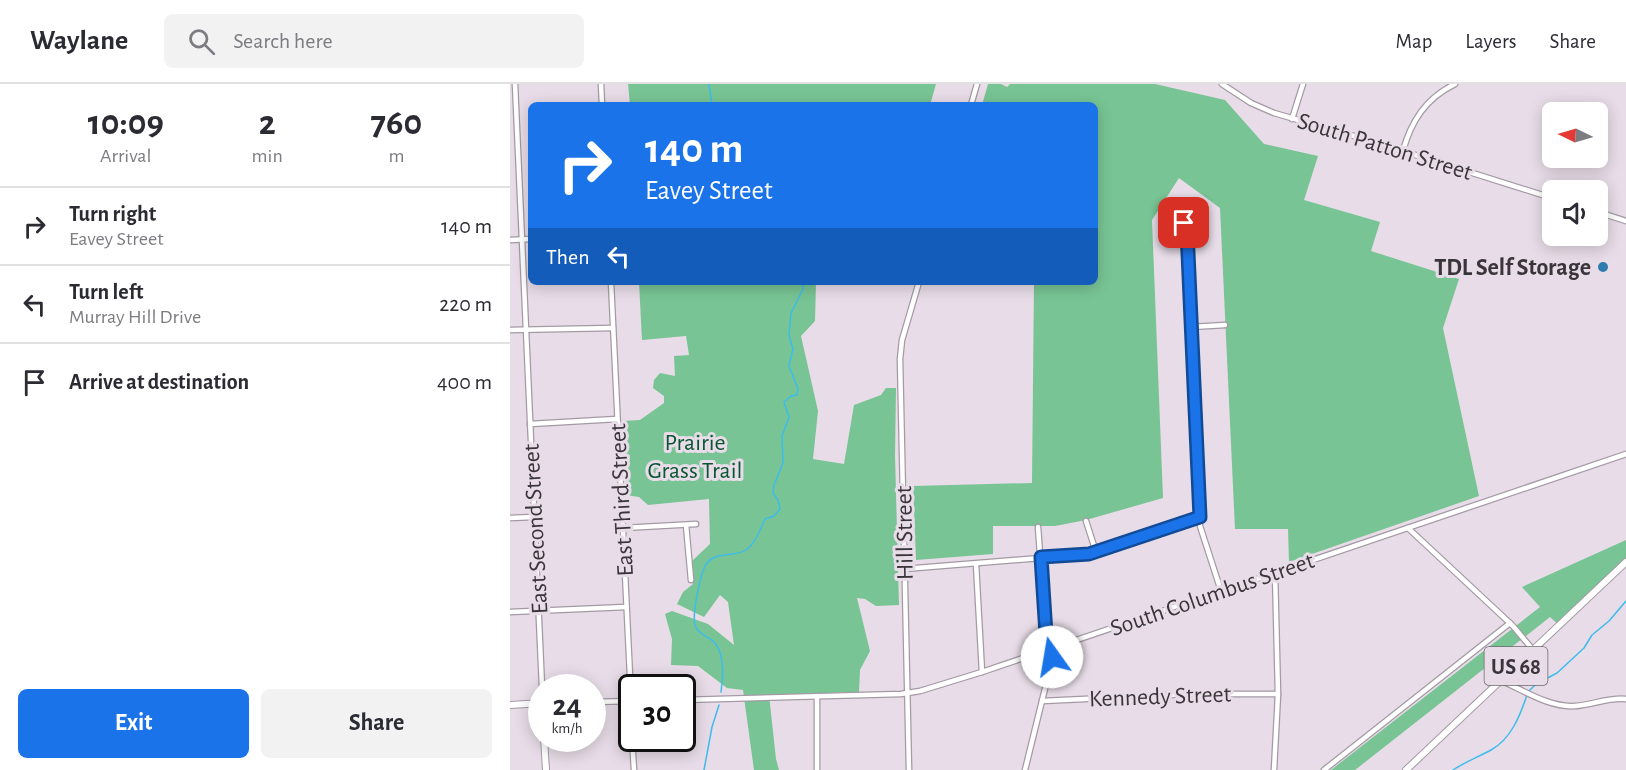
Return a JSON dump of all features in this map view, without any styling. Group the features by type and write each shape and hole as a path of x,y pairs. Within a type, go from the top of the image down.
{"main road":[{"name":"US 68","path":"1406,770 1626,562"},
{"path":"510,705 528,704"},
{"path":"545,752 546,770"}],"street":[{"name":"East Second Street","path":"515,84 541,674"},
{"path":"601,84 602,102"},
{"path":"972,102 977,84"},
{"name":"South Patton Street","path":"1222,84 1262,108 1292,119 1542,195"},
{"path":"1292,119 1303,84"},
{"path":"1403,151 1408,133 1419,113 1439,93 1455,84"},
{"path":"1164,213 1179,218 1186,228 1200,517 1204,541 1221,591"},
{"path":"1608,215 1626,221"},
{"path":"510,240 528,239"},
{"name":"East Third Street","path":"611,285 630,674"},
{"name":"Hill Street","path":"909,770 900,358 902,340 918,285"},
{"path":"1191,327 1225,326"},
{"path":"510,330 613,328"},
{"path":"530,424 617,419"},
{"name":"South Columbus Street","path":"696,700 920,691 1626,454"},
{"path":"510,518 534,517"},
{"path":"904,569 1079,555 1096,552 1200,517"},
{"path":"1086,521 1096,552"},
{"path":"623,528 696,524"},
{"path":"686,525 692,580"},
{"path":"1025,770 1052,660 1048,649 1038,528"},
{"path":"1408,528 1510,623 1533,650"},
{"path":"976,564 982,672"},
{"path":"1274,770 1278,694 1275,573"},
{"path":"510,612 627,607"},
{"path":"1324,770 1510,623"},
{"path":"1500,680 1555,704 1571,706 1608,699 1626,699"},
{"name":"Kennedy Street","path":"1042,701 1191,694 1278,694"},
{"path":"817,696 818,770"},
{"path":"633,752 634,770"}],"green space":[{"path":"628,84 936,84 931,102 630,102"},
{"path":"988,84 1001,84 1007,87 1010,84 1155,84 1225,100 1264,144 1318,156 1304,200 1380,222 1371,251 1459,279 1443,328 1479,496 1289,562 1288,529 1235,529 1220,208 1179,178 1152,220 1163,498 1086,520 1055,526 993,526 993,554 916,560 913,486 1032,483 1034,285 1098,285 1098,102 983,102"},
{"name":"Prairie Grass Trail","path":"639,285 816,285 815,321 801,336 818,411 813,459 844,464 854,405 881,395 886,388 896,388 895,455 899,605 876,606 865,599 857,598 870,651 860,670 859,692 769,695 779,770 754,770 743,690 727,688 698,666 671,665 672,639 665,614 672,611 708,624 734,645 728,602 720,595 704,617 677,604 683,592 693,584 692,561 710,544 709,499 648,505 639,497 626,495 623,421 640,420 664,403 664,396 653,388 654,380 660,373 675,376 674,356 689,355 686,336 642,340"},
{"path":"1626,540 1626,562 1559,625 1550,617 1355,770 1331,770 1540,607 1522,587"}],"waterway":[{"path":"709,84 712,102"},
{"path":"721,692 722,667 718,648 695,625 697,595 703,571 709,561 719,556 746,550 755,540 765,519 774,516 780,509 773,493 783,463 782,436 789,417 784,402 791,396 797,395 798,389 789,366 793,349 789,335 791,313 804,285"},
{"path":"1529,691 1536,684 1557,673 1584,648 1592,635 1609,621 1626,601"},
{"path":"1453,770 1491,750 1504,740 1518,719 1527,695"},
{"path":"704,770 712,727 719,705"}],"place":[{"name":"TDL Self Storage","path":"1603,267"}],"route":[{"path":"1052,657 1051,651 1047,649 1041,557 1089,554 1200,517 1187,231 1184,223"}]}
